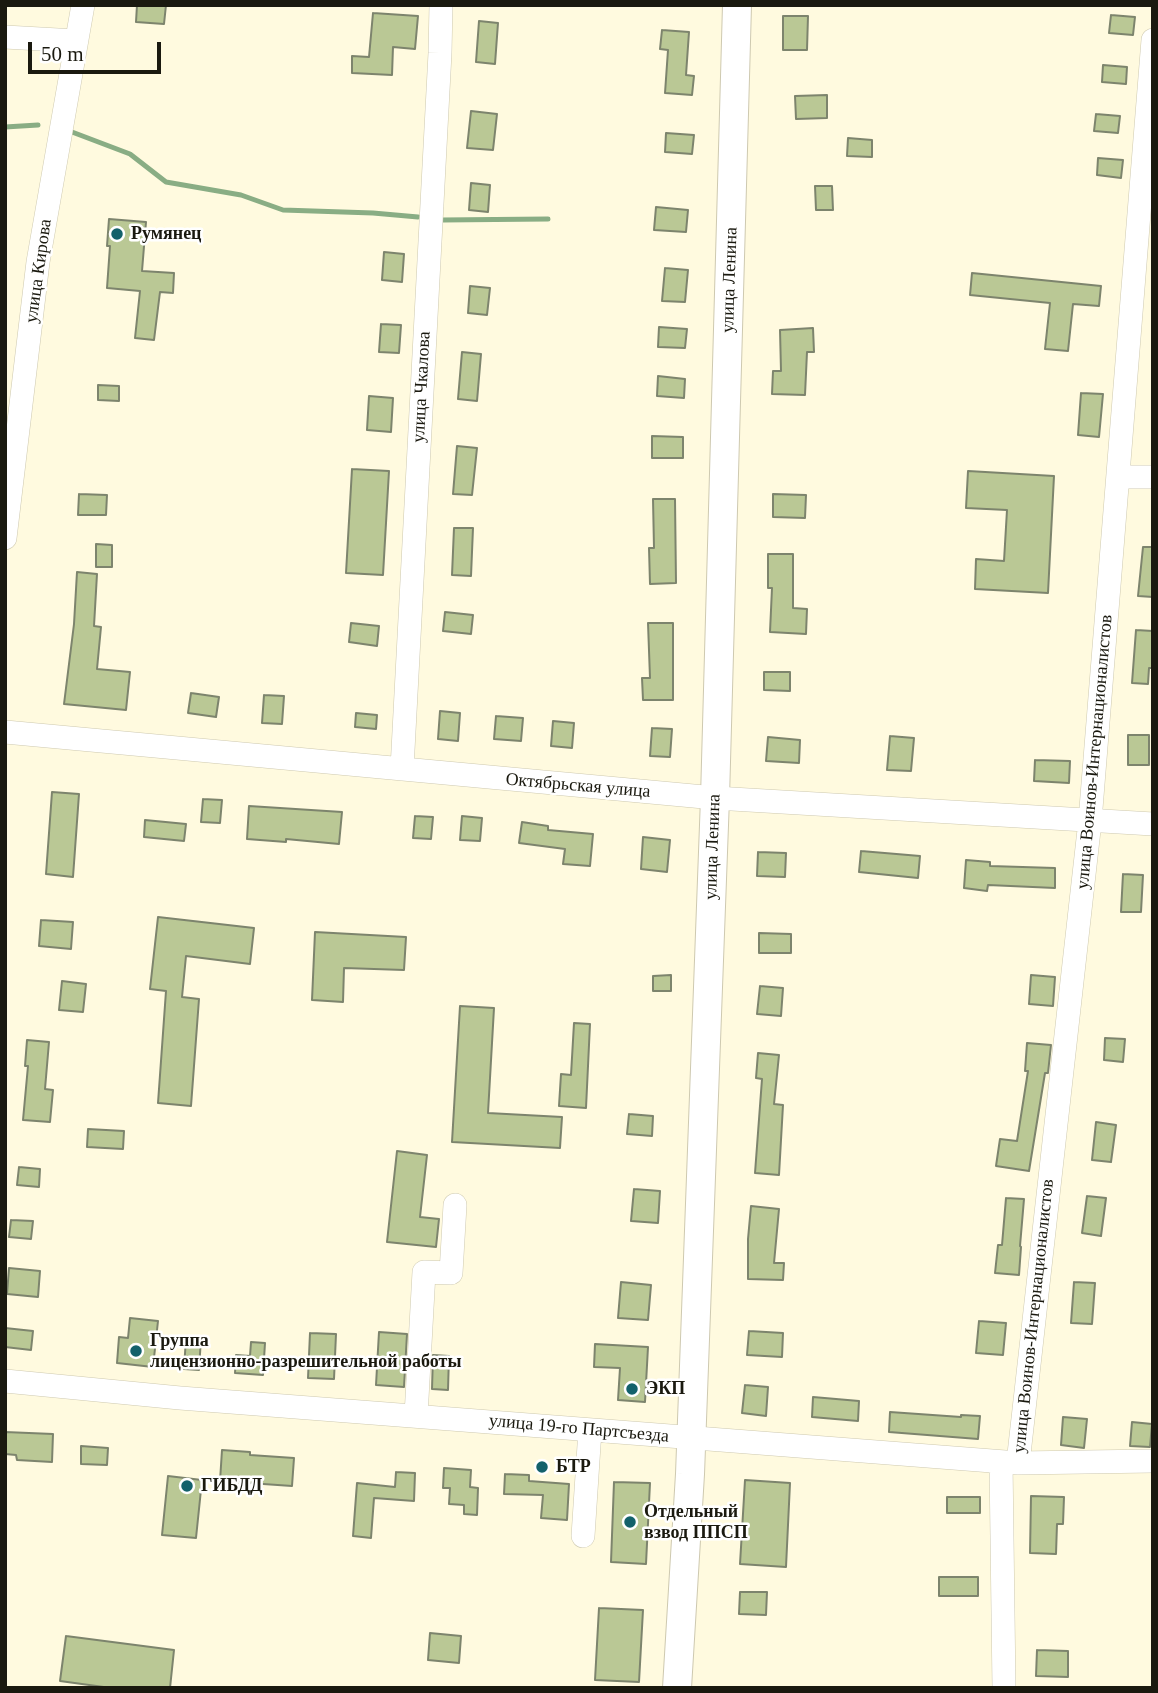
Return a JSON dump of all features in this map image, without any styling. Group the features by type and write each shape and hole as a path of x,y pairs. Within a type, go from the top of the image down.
{"main road":[{"name":"улица Ленина","path":"677,1688 691,1438 715,798 737,5"}],"street":[{"name":"улица Кирова","path":"5,538 38,262 83,5"},
{"name":"улица Чкалова","path":"402,769 441,5"},
{"path":"5,37 76,41"},
{"name":"улица Воинов-Интернационалистов","path":"1004,1688 1009,1462 1090,821 1153,40"},
{"path":"1118,477 1153,477"},
{"name":"Октябрьская улица","path":"5,732 715,798 1153,824"},
{"path":"416,1416 424,1272 451,1273 455,1205"},
{"name":"улица 19-го Партсъезда","path":"5,1381 180,1398 1009,1462 1153,1461"},
{"path":"583,1536 590,1430"}],"building":[{"path":"137,5 166,5 164,24 136,22"},
{"path":"373,13 418,16 415,49 393,47 392,75 352,73 352,56 369,57"},
{"path":"1111,15 1135,17 1133,35 1109,33"},
{"path":"783,16 808,16 807,50 783,50"},
{"path":"479,21 498,23 495,64 476,62"},
{"path":"662,30 689,32 686,75 694,76 692,95 665,93 668,50 660,49"},
{"path":"1103,65 1127,67 1126,84 1102,82"},
{"path":"827,95 827,118 796,119 795,96"},
{"path":"471,111 497,114 493,150 467,148"},
{"path":"1096,114 1120,116 1118,133 1094,131"},
{"path":"666,133 694,135 692,154 665,152"},
{"path":"848,138 872,140 872,157 847,156"},
{"path":"1098,158 1123,160 1121,178 1097,175"},
{"path":"471,183 490,185 488,212 469,210"},
{"path":"815,186 832,186 833,210 816,210"},
{"path":"656,207 688,210 686,232 654,230"},
{"path":"109,219 146,222 142,271 174,273 173,293 160,292 154,340 135,338 140,291 107,288"},
{"path":"384,252 404,254 402,282 382,280"},
{"path":"665,268 688,270 685,302 662,301"},
{"path":"972,273 1101,286 1099,306 1073,304 1068,351 1045,349 1050,303 970,295"},
{"path":"470,286 490,288 487,315 468,313"},
{"path":"381,324 401,325 399,353 379,352"},
{"path":"659,327 687,329 685,348 658,347"},
{"path":"813,328 814,352 807,352 805,395 772,394 773,371 781,371 780,330"},
{"path":"462,352 481,354 477,401 458,399"},
{"path":"658,376 685,379 684,398 657,396"},
{"path":"98,385 119,386 119,401 98,400"},
{"path":"1081,393 1103,394 1099,437 1078,435"},
{"path":"369,396 393,398 391,432 367,430"},
{"path":"652,436 683,437 683,458 652,458"},
{"path":"457,446 477,448 472,495 453,494"},
{"path":"352,469 389,471 383,575 346,573"},
{"path":"968,471 1054,476 1048,593 975,589 976,559 1004,561 1007,510 966,508"},
{"path":"79,494 107,495 106,515 78,515"},
{"path":"773,494 806,495 805,518 773,517"},
{"path":"653,499 675,499 676,583 650,584 649,548 654,548"},
{"path":"454,528 473,528 471,576 452,575"},
{"path":"96,544 112,545 112,567 96,567"},
{"path":"1143,547 1153,547 1153,597 1138,596"},
{"path":"768,554 793,554 793,608 807,609 806,634 770,632 772,588 768,588"},
{"path":"77,572 97,574 94,626 101,627 97,669 130,672 126,710 64,704 74,624"},
{"path":"445,612 473,615 471,634 443,631"},
{"path":"351,623 379,626 377,646 349,642"},
{"path":"648,623 673,623 673,700 643,700 642,678 650,678"},
{"path":"1136,630 1153,631 1153,668 1149,668 1148,684 1132,683"},
{"path":"764,672 790,672 790,691 764,690"},
{"path":"191,693 219,697 216,717 188,713"},
{"path":"264,695 284,696 282,724 262,723"},
{"path":"440,711 460,713 458,741 438,739"},
{"path":"356,713 377,715 376,729 355,727"},
{"path":"496,716 523,718 521,741 494,739"},
{"path":"553,721 574,723 572,748 551,746"},
{"path":"652,728 672,729 670,757 650,756"},
{"path":"1128,735 1149,735 1149,765 1128,765"},
{"path":"890,736 914,738 911,771 887,770"},
{"path":"768,737 800,740 799,763 766,761"},
{"path":"1035,760 1070,761 1069,783 1034,781"},
{"path":"52,792 79,794 73,877 46,874"},
{"path":"203,799 222,800 220,823 201,822"},
{"path":"249,806 342,812 339,844 286,839 286,842 247,839"},
{"path":"415,816 433,817 431,839 413,838"},
{"path":"462,816 482,818 480,841 460,840"},
{"path":"145,820 186,824 184,841 144,837"},
{"path":"522,822 548,826 548,830 593,834 590,866 563,864 565,849 519,843"},
{"path":"643,837 670,840 667,872 641,869"},
{"path":"861,851 920,856 918,878 859,872"},
{"path":"758,852 786,853 785,877 757,876"},
{"path":"966,860 990,862 990,866 1055,868 1055,888 988,885 987,891 964,888"},
{"path":"1123,874 1143,875 1141,912 1121,912"},
{"path":"158,917 254,928 250,964 186,956 182,997 199,999 191,1106 158,1103 166,991 150,989"},
{"path":"41,920 73,922 71,949 39,946"},
{"path":"315,932 406,937 404,970 344,968 343,1002 312,1000"},
{"path":"759,933 791,934 791,953 759,953"},
{"path":"671,975 671,991 653,991 653,976"},
{"path":"1031,975 1055,977 1053,1006 1029,1004"},
{"path":"62,981 86,984 83,1012 59,1010"},
{"path":"760,986 783,988 781,1016 757,1014"},
{"path":"460,1006 494,1008 488,1113 562,1117 560,1148 452,1142"},
{"path":"574,1023 590,1024 586,1108 559,1106 561,1074 571,1075"},
{"path":"1105,1038 1125,1039 1123,1062 1104,1060"},
{"path":"27,1040 49,1042 45,1089 53,1090 50,1122 23,1120 28,1066 25,1066"},
{"path":"1027,1043 1051,1045 1029,1171 996,1166 1000,1139 1017,1141 1028,1071 1025,1071"},
{"path":"758,1053 779,1055 774,1104 783,1105 779,1175 755,1173 762,1079 756,1078"},
{"path":"629,1114 653,1116 652,1136 627,1134"},
{"path":"1096,1122 1116,1125 1111,1162 1092,1160"},
{"path":"88,1129 124,1131 123,1149 87,1147"},
{"path":"397,1151 427,1155 420,1217 439,1219 436,1247 387,1242"},
{"path":"19,1167 40,1169 39,1187 17,1185"},
{"path":"634,1189 660,1191 658,1223 631,1221"},
{"path":"1087,1196 1106,1198 1101,1236 1082,1233"},
{"path":"1006,1198 1024,1199 1019,1275 995,1273 998,1245 1002,1245"},
{"path":"751,1206 779,1209 774,1263 784,1263 783,1280 748,1279"},
{"path":"11,1220 33,1221 31,1239 9,1237"},
{"path":"9,1268 40,1271 38,1297 7,1294"},
{"path":"621,1282 651,1285 648,1320 618,1318"},
{"path":"1074,1282 1095,1283 1092,1324 1071,1323"},
{"name":"Группа лицензионно-разрешительной работы","path":"130,1318 158,1321 153,1367 117,1363 119,1337 128,1338"},
{"path":"979,1321 1006,1323 1003,1355 976,1353"},
{"path":"5,1328 33,1331 31,1350 5,1347"},
{"path":"749,1331 783,1333 782,1357 747,1355"},
{"path":"379,1332 407,1334 404,1387 376,1385"},
{"path":"310,1333 336,1334 334,1379 308,1378"},
{"path":"186,1338 201,1338 199,1370 184,1369"},
{"path":"251,1342 265,1343 263,1375 235,1373 236,1355 250,1356"},
{"path":"595,1344 648,1347 645,1402 618,1400 620,1368 594,1367"},
{"path":"433,1355 449,1356 448,1390 432,1389"},
{"path":"745,1385 768,1387 766,1416 742,1413"},
{"path":"813,1397 859,1401 858,1421 812,1417"},
{"path":"890,1412 980,1416 978,1439 889,1432"},
{"path":"1063,1417 1087,1419 1084,1448 1061,1445"},
{"path":"1132,1422 1152,1424 1150,1447 1130,1446"},
{"path":"5,1432 53,1434 52,1462 17,1460 16,1455 5,1454"},
{"path":"81,1446 108,1448 107,1465 81,1464"},
{"path":"222,1450 294,1458 292,1486 220,1481"},
{"path":"444,1468 471,1470 470,1487 478,1488 477,1515 464,1514 464,1505 449,1504 450,1488 443,1488"},
{"path":"396,1472 415,1473 414,1501 374,1498 371,1538 353,1536 357,1483 395,1487"},
{"path":"505,1474 529,1475 529,1481 569,1484 567,1520 541,1518 543,1495 504,1494"},
{"path":"168,1476 202,1480 196,1538 162,1535"},
{"path":"745,1480 790,1483 786,1567 740,1564"},
{"name":"Отдельный взвод ППСП","path":"614,1482 650,1483 646,1564 611,1562"},
{"path":"1031,1496 1064,1497 1063,1524 1057,1524 1056,1554 1030,1553"},
{"path":"947,1497 980,1497 980,1513 947,1513"},
{"path":"939,1577 978,1577 978,1596 939,1596"},
{"path":"740,1592 767,1592 766,1615 739,1614"},
{"path":"599,1608 643,1610 639,1682 595,1680"},
{"path":"430,1633 461,1636 459,1663 428,1660"},
{"path":"66,1636 174,1650 170,1688 111,1688 60,1681"},
{"path":"1037,1650 1068,1651 1068,1677 1036,1676"}],"waterway":[{"path":"5,127 38,125"},
{"path":"72,132 130,154 166,182 241,195 283,210 418,217"},
{"path":"442,220 548,219"}],"place":[{"name":"Румянец","path":"117,234"},
{"name":"Группа лицензионно-разрешительной работы","path":"136,1351"},
{"name":"ЭКП","path":"632,1389"},
{"name":"БТР","path":"542,1467"},
{"name":"ГИБДД","path":"187,1486"},
{"name":"Отдельный взвод ППСП","path":"630,1522"}]}
